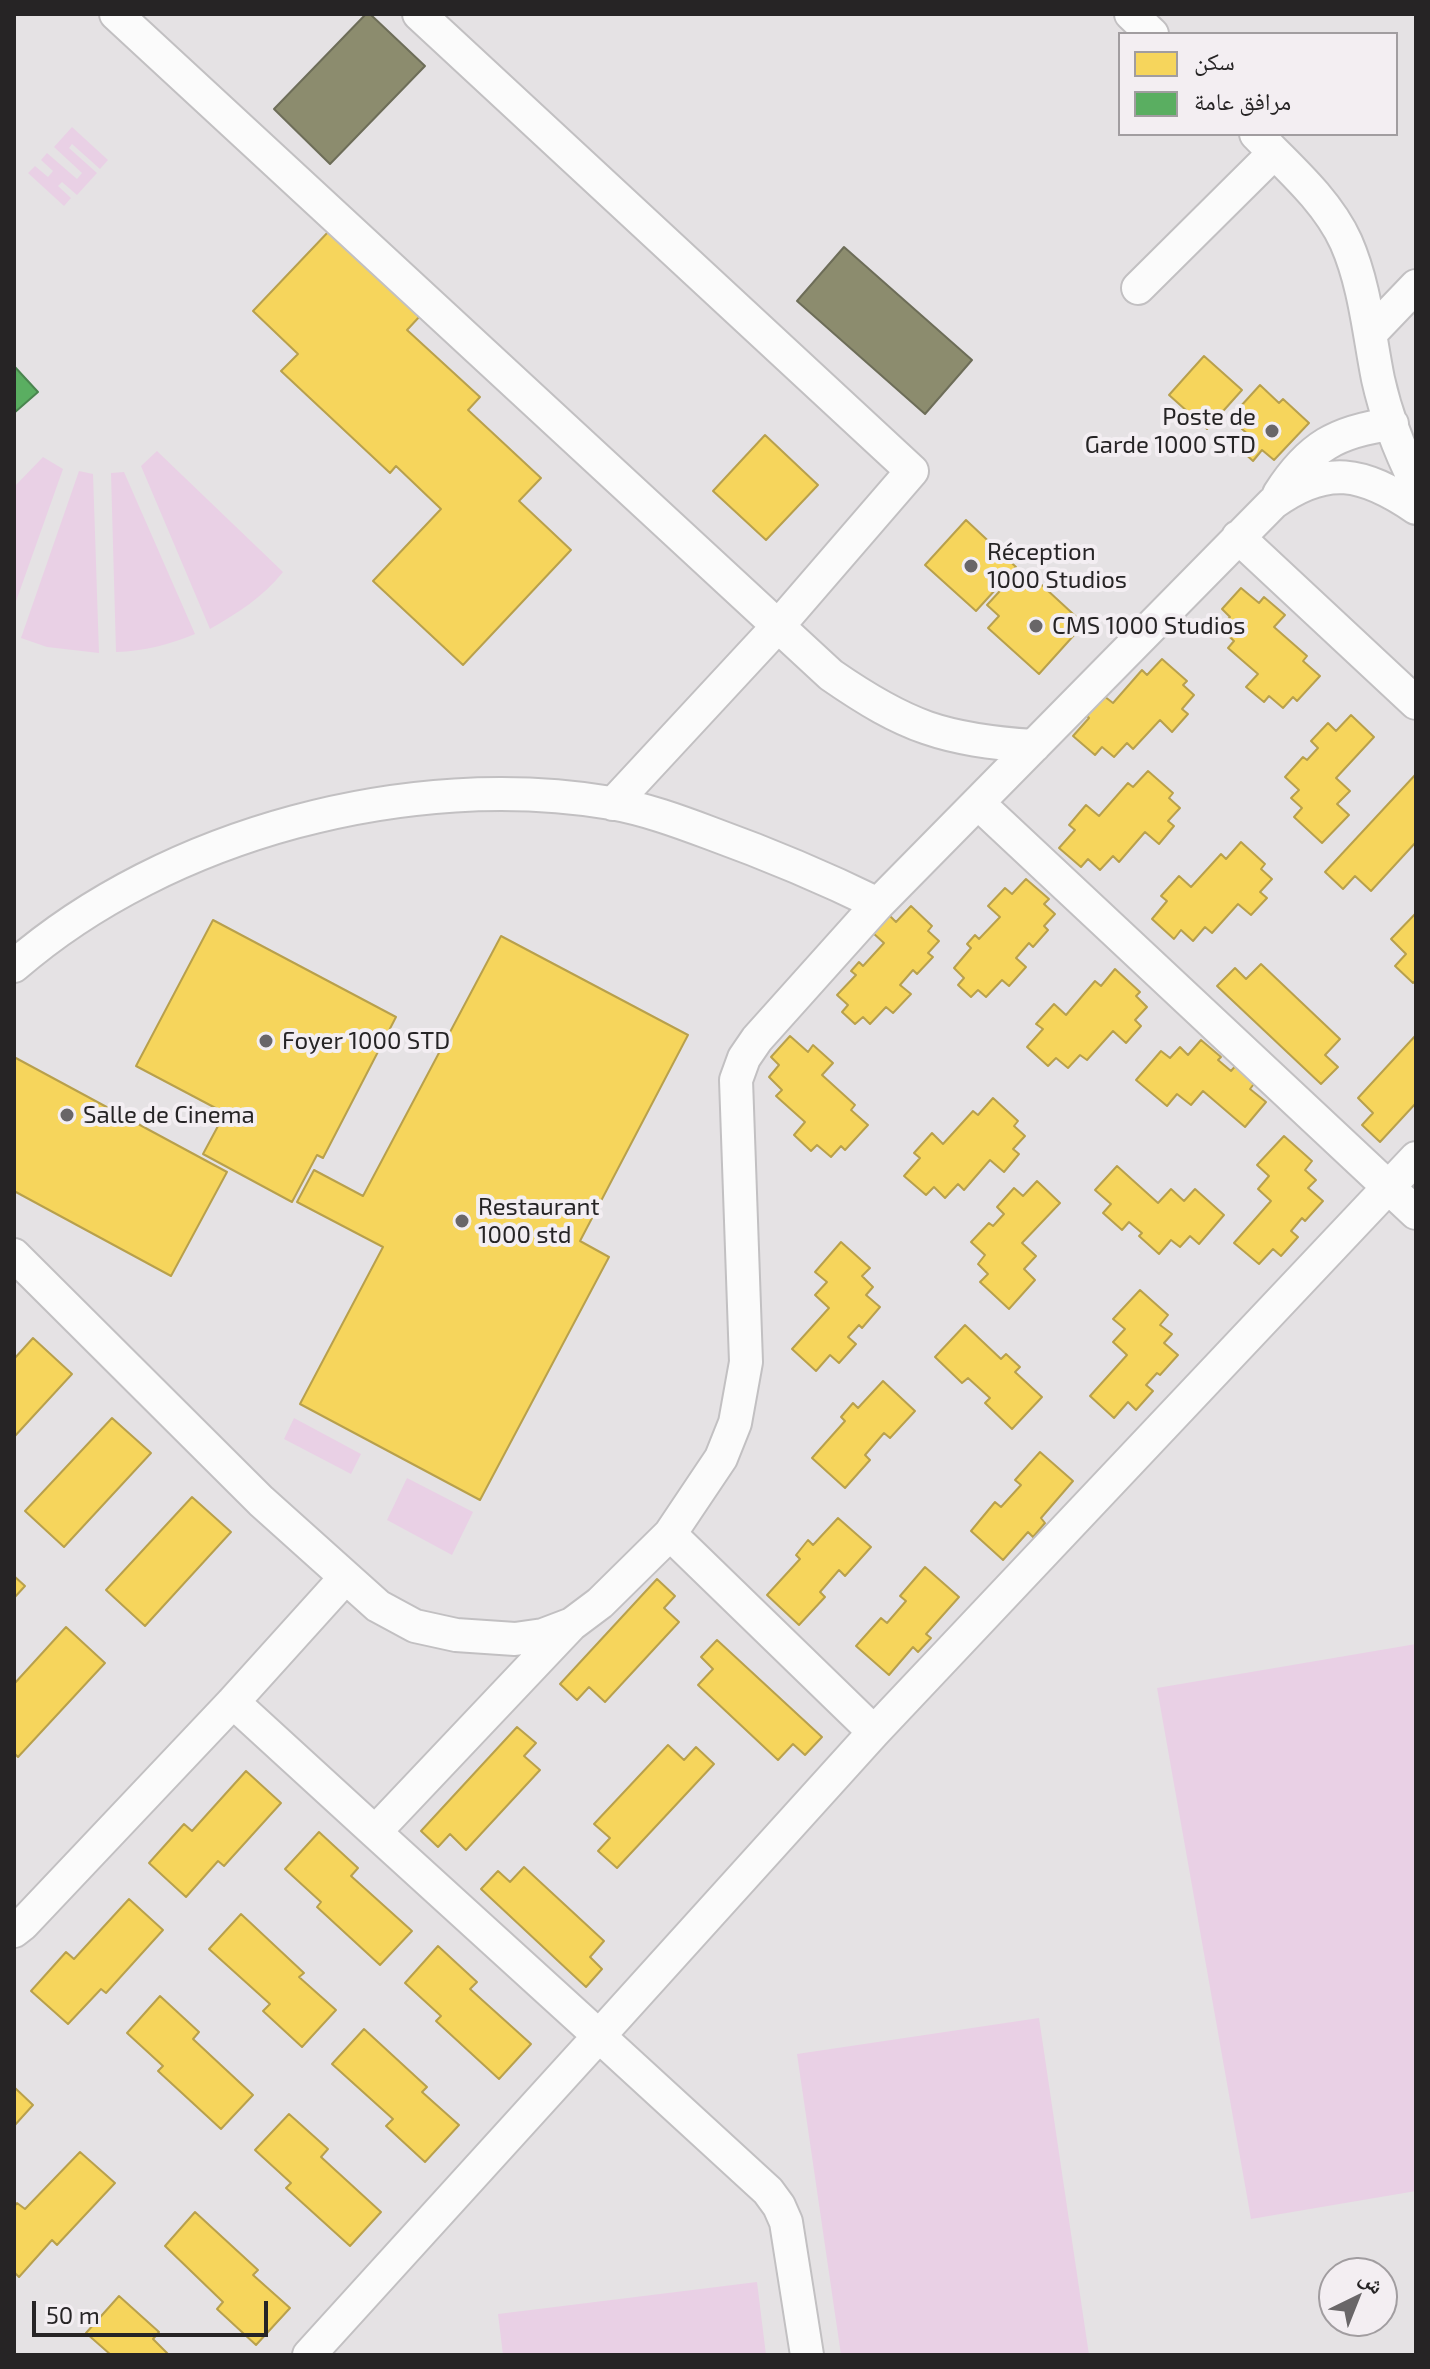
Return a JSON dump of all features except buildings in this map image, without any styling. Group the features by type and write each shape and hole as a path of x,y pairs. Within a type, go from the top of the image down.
{"street":[{"path":"116,14 831,675 871,703 912,724 950,737 1034,746"},
{"path":"419,14 912,471 779,625 613,804"},
{"path":"1131,14 1150,32"},
{"path":"1138,288 1265,144 1323,205 1345,241 1371,333 1379,381 1392,424 1416,483"},
{"path":"1371,333 1416,286"},
{"path":"1273,503 1305,459 1321,448 1359,428 1392,424"},
{"path":"375,1832 572,1624 600,1603 670,1534 721,1458 735,1423 746,1362 736,1080 744,1058 757,1039 878,904 1273,503 1296,487 1320,478 1343,476 1367,481 1416,508"},
{"path":"1238,537 1416,703"},
{"path":"14,966 76,919 140,880 213,848 341,812 439,797 527,796 613,804 670,818 750,848 878,904"},
{"path":"978,803 1416,1213"},
{"path":"309,2355 874,1732 1416,1158"},
{"path":"14,1255 250,1490 378,1606 415,1626 469,1636 515,1639 543,1635 572,1624"},
{"path":"670,1534 874,1732"},
{"path":"14,1931 233,1702 345,1578"},
{"path":"233,1702 743,2167 779,2206 786,2222 807,2355"}],"shaded area":[{"path":"72,127 108,160 100,169 72,144 69,148 97,173 77,195 62,182 58,186 71,198 64,206 28,173 35,166 48,177 53,171 41,160 47,153 77,179 82,173 54,147"},
{"path":"157,451 283,572 250,604 210,629 141,466"},
{"path":"43,457 63,469 14,607 14,487"},
{"path":"79,471 93,474 99,653 47,647 21,638"},
{"path":"124,472 195,634 156,647 116,652 111,473"},
{"path":"294,1418 361,1454 351,1474 284,1439"},
{"path":"407,1478 473,1512 452,1555 387,1520"},
{"path":"1416,1644 1416,2191 1251,2219 1157,1688"},
{"path":"1039,2018 1089,2355 841,2355 797,2054"},
{"path":"757,2282 766,2355 503,2355 498,2314"}],"place":[{"name":"Poste de Garde 1000 STD","path":"1272,431"},
{"name":"Réception 1000 Studios","path":"971,566"},
{"name":"CMS 1000 Studios","path":"1036,626"},
{"name":"Foyer 1000 STD","path":"266,1041"},
{"name":"Salle de Cinema","path":"67,1115"},
{"name":"Restaurant 1000 std","path":"462,1221"}]}
